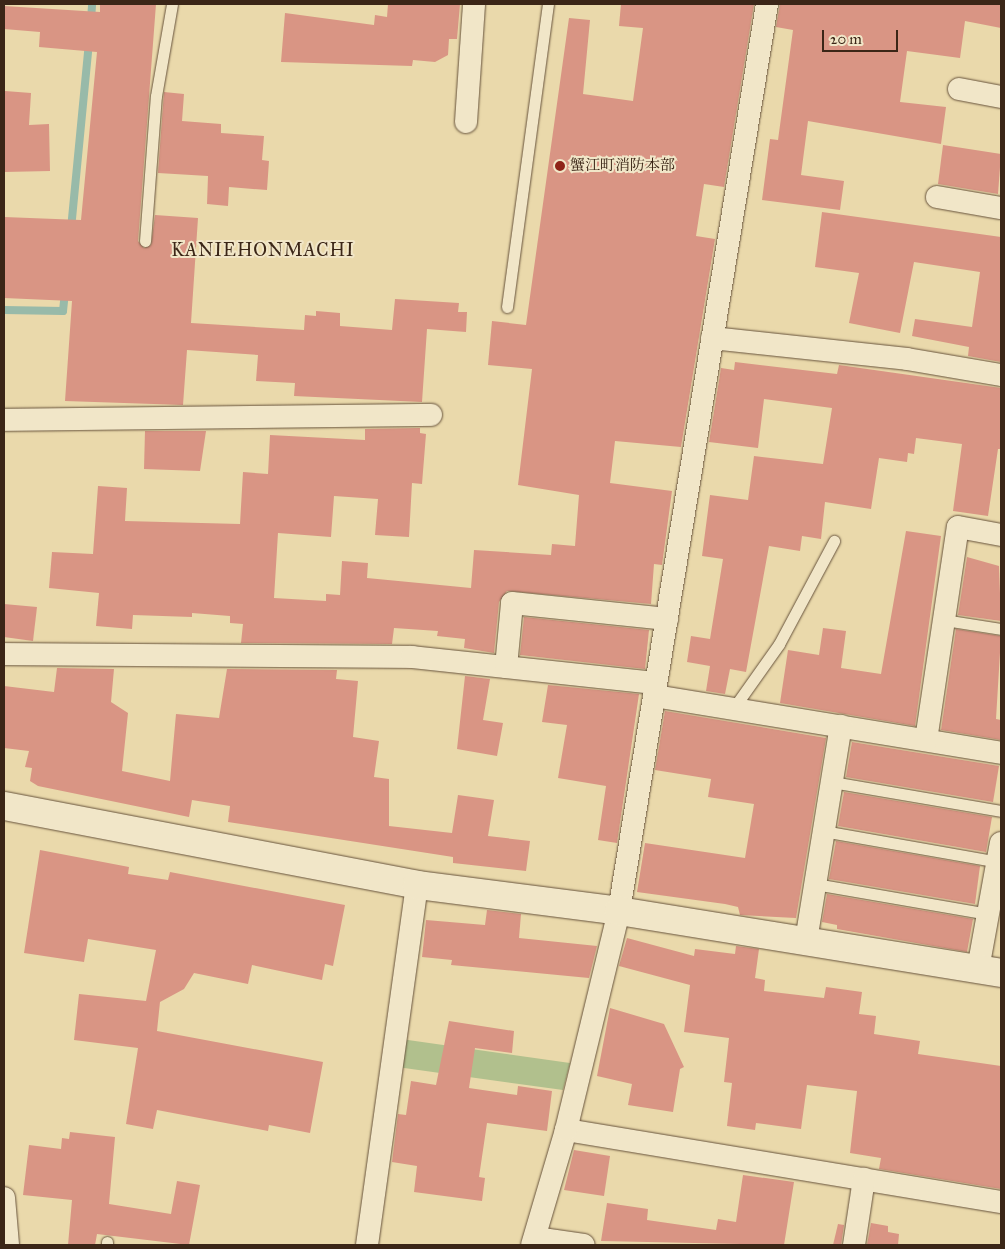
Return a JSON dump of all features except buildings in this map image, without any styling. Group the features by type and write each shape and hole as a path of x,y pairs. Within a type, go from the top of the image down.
{"street":[{"path":"466,122 474,4"},
{"path":"584,1245 534,1241 566,1130 619,912 767,4"},
{"path":"959,89 1001,97"},
{"path":"937,197 1001,208"},
{"path":"712,338 907,359 1001,375"},
{"path":"4,420 431,415"},
{"path":"926,740 958,528 1001,535"},
{"path":"506,667 512,603 666,619"},
{"path":"4,654 412,657 506,667 655,689 733,709 1001,753"},
{"path":"806,942 841,726"},
{"path":"4,806 417,885 619,912 990,971 988,914 999,852"},
{"path":"367,1245 417,885"},
{"path":"566,1130 1001,1202"},
{"path":"854,1245 864,1179"},
{"path":"4,1198 8,1245"}],"lane":[{"path":"145,241 156,96 172,4"},
{"path":"507,307 548,4"},
{"path":"733,709 779,644 834,541"},
{"path":"944,620 1001,629"},
{"path":"832,782 1001,811"},
{"path":"824,831 999,852"},
{"path":"815,884 988,914"}],"green space":[{"path":"401,1039 570,1063 563,1090 397,1067"}],"waterway":[{"path":"91,20 92,4"},
{"path":"71,229 89,41"},
{"path":"4,310 63,311 65,293"}],"place":[{"name":"蟹江町消防本部","path":"560,166"}],"district":[{"name":"KANIEHONMACHI","path":"263,250"}]}
